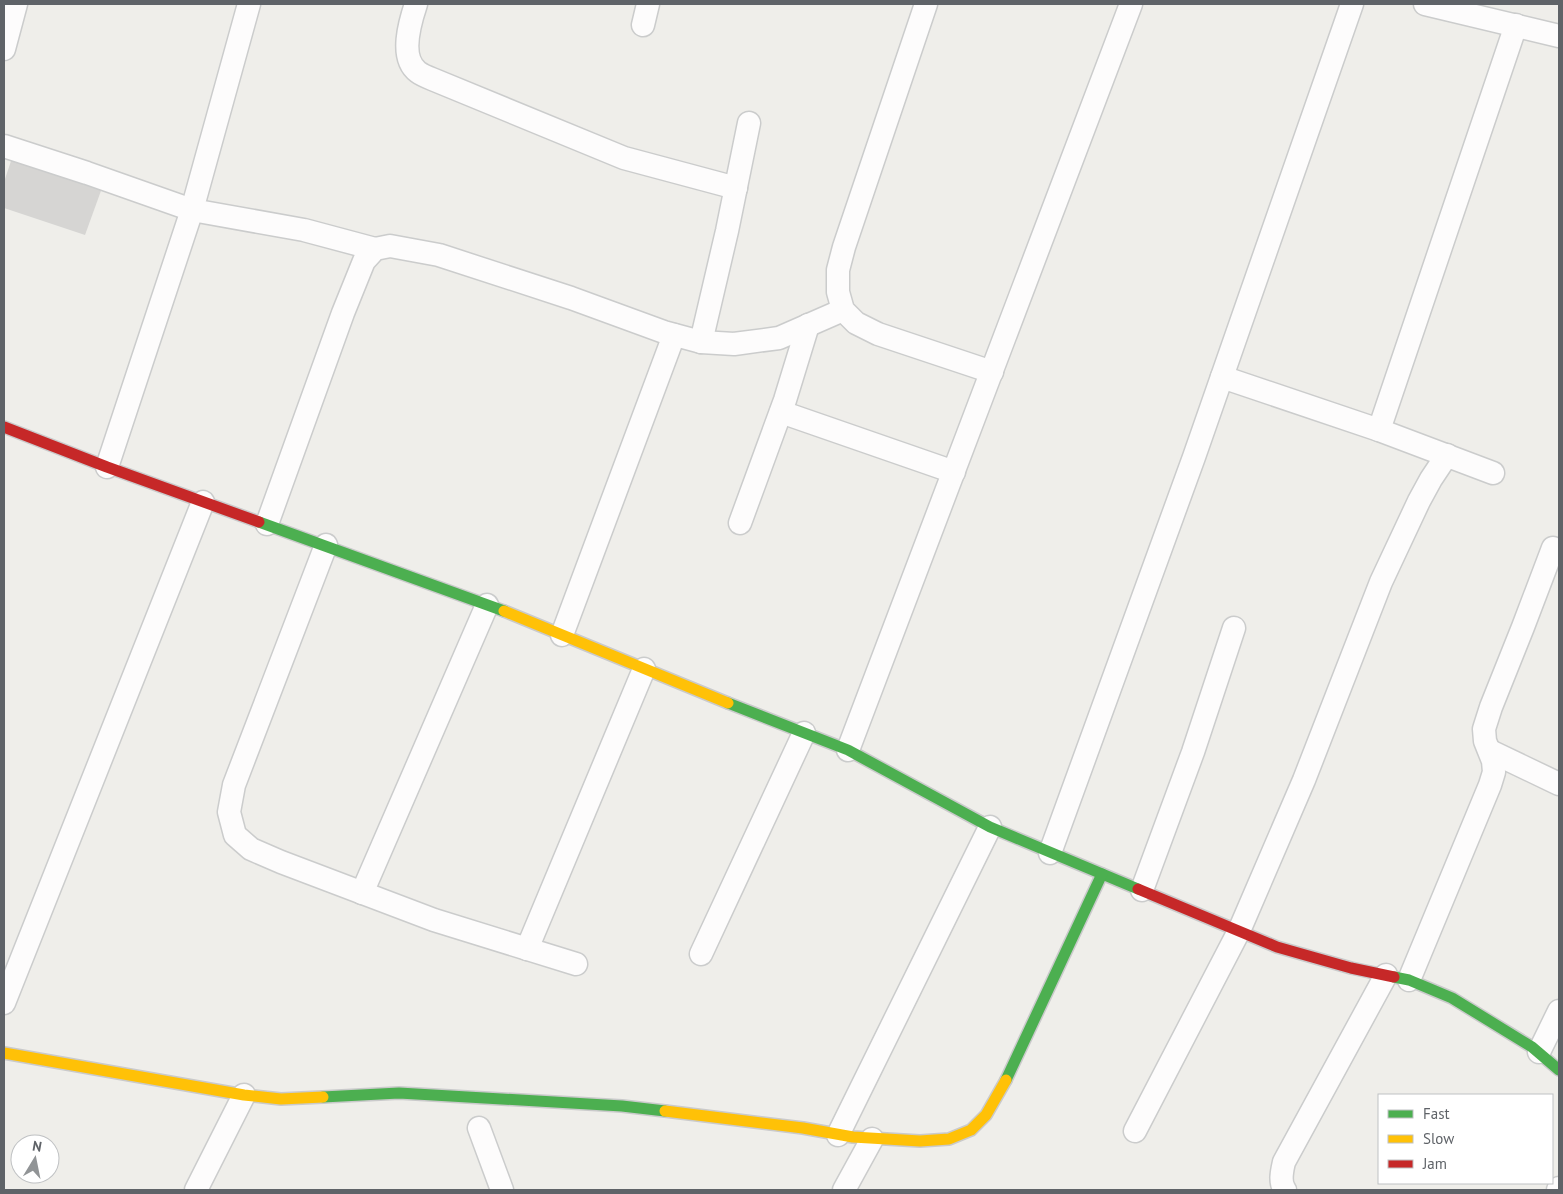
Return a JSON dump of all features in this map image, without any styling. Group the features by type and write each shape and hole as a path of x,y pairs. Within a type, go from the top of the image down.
{"street":[{"path":"4,49 16,4"},
{"path":"107,467 192,210 249,4"},
{"path":"416,4 407,42 407,58 416,71 624,158 736,188"},
{"path":"643,26 648,4"},
{"path":"926,4 844,247 838,270 838,292 842,310 856,323 878,334 992,372"},
{"path":"848,750 1131,4"},
{"path":"1050,853 1222,377 1352,4"},
{"path":"1424,4 1559,36"},
{"path":"1380,430 1516,25"},
{"path":"700,342 727,231 749,123"},
{"path":"4,146 87,172 192,210 304,230 376,248 390,246 439,255 571,298 674,335 700,342 734,344 779,338 842,310"},
{"path":"268,524 347,304 364,261 376,248"},
{"path":"740,523 780,412 808,325"},
{"path":"562,635 674,335"},
{"path":"1222,377 1380,430 1493,473"},
{"path":"780,412 954,472"},
{"path":"4,427 107,467 487,605 848,750 990,828 1277,947 1315,959 1409,980 1452,998 1538,1052 1559,1070"},
{"path":"1135,1131 1239,931 1304,780 1380,582 1419,501 1447,455"},
{"path":"4,1003 203,502"},
{"path":"326,545 234,785 229,812 235,835 251,849 362,893 434,920 576,964"},
{"path":"1409,980 1490,785 1494,772 1494,761 1485,741 1484,730 1491,707 1553,548"},
{"path":"362,893 487,605"},
{"path":"1142,890 1193,752 1234,628"},
{"path":"527,949 644,669"},
{"path":"701,954 804,733"},
{"path":"1490,751 1559,784"},
{"path":"838,1135 990,828"},
{"path":"4,1053 244,1096 281,1099 399,1093 622,1106 802,1128 872,1139 920,1141 949,1139 971,1130 986,1115 999,1094 1102,874"},
{"path":"1285,1190 1281,1176 1284,1162 1386,975"},
{"path":"1538,1052 1559,1011"},
{"path":"196,1190 244,1096"},
{"path":"479,1128 502,1190"},
{"path":"844,1190 872,1139"}],"building":[{"path":"12,158 102,188 85,235 4,208 4,182"}],"traffic: fast":[{"path":"259,522 504,611"},
{"path":"728,703 848,750 990,827 1138,889"},
{"path":"1006,1080 1102,874"},
{"path":"1394,977 1409,980 1452,998 1532,1047 1559,1070"},
{"path":"323,1097 399,1093 622,1106 665,1111"}],"traffic: slow":[{"path":"504,611 728,703"},
{"path":"4,1053 244,1095 281,1099 323,1097"},
{"path":"665,1111 803,1128 853,1137 920,1141 949,1139 971,1130 986,1115 1006,1080"}],"traffic: jam":[{"path":"4,427 107,467 259,522"},
{"path":"1138,889 1277,947 1351,968 1394,977"}]}
